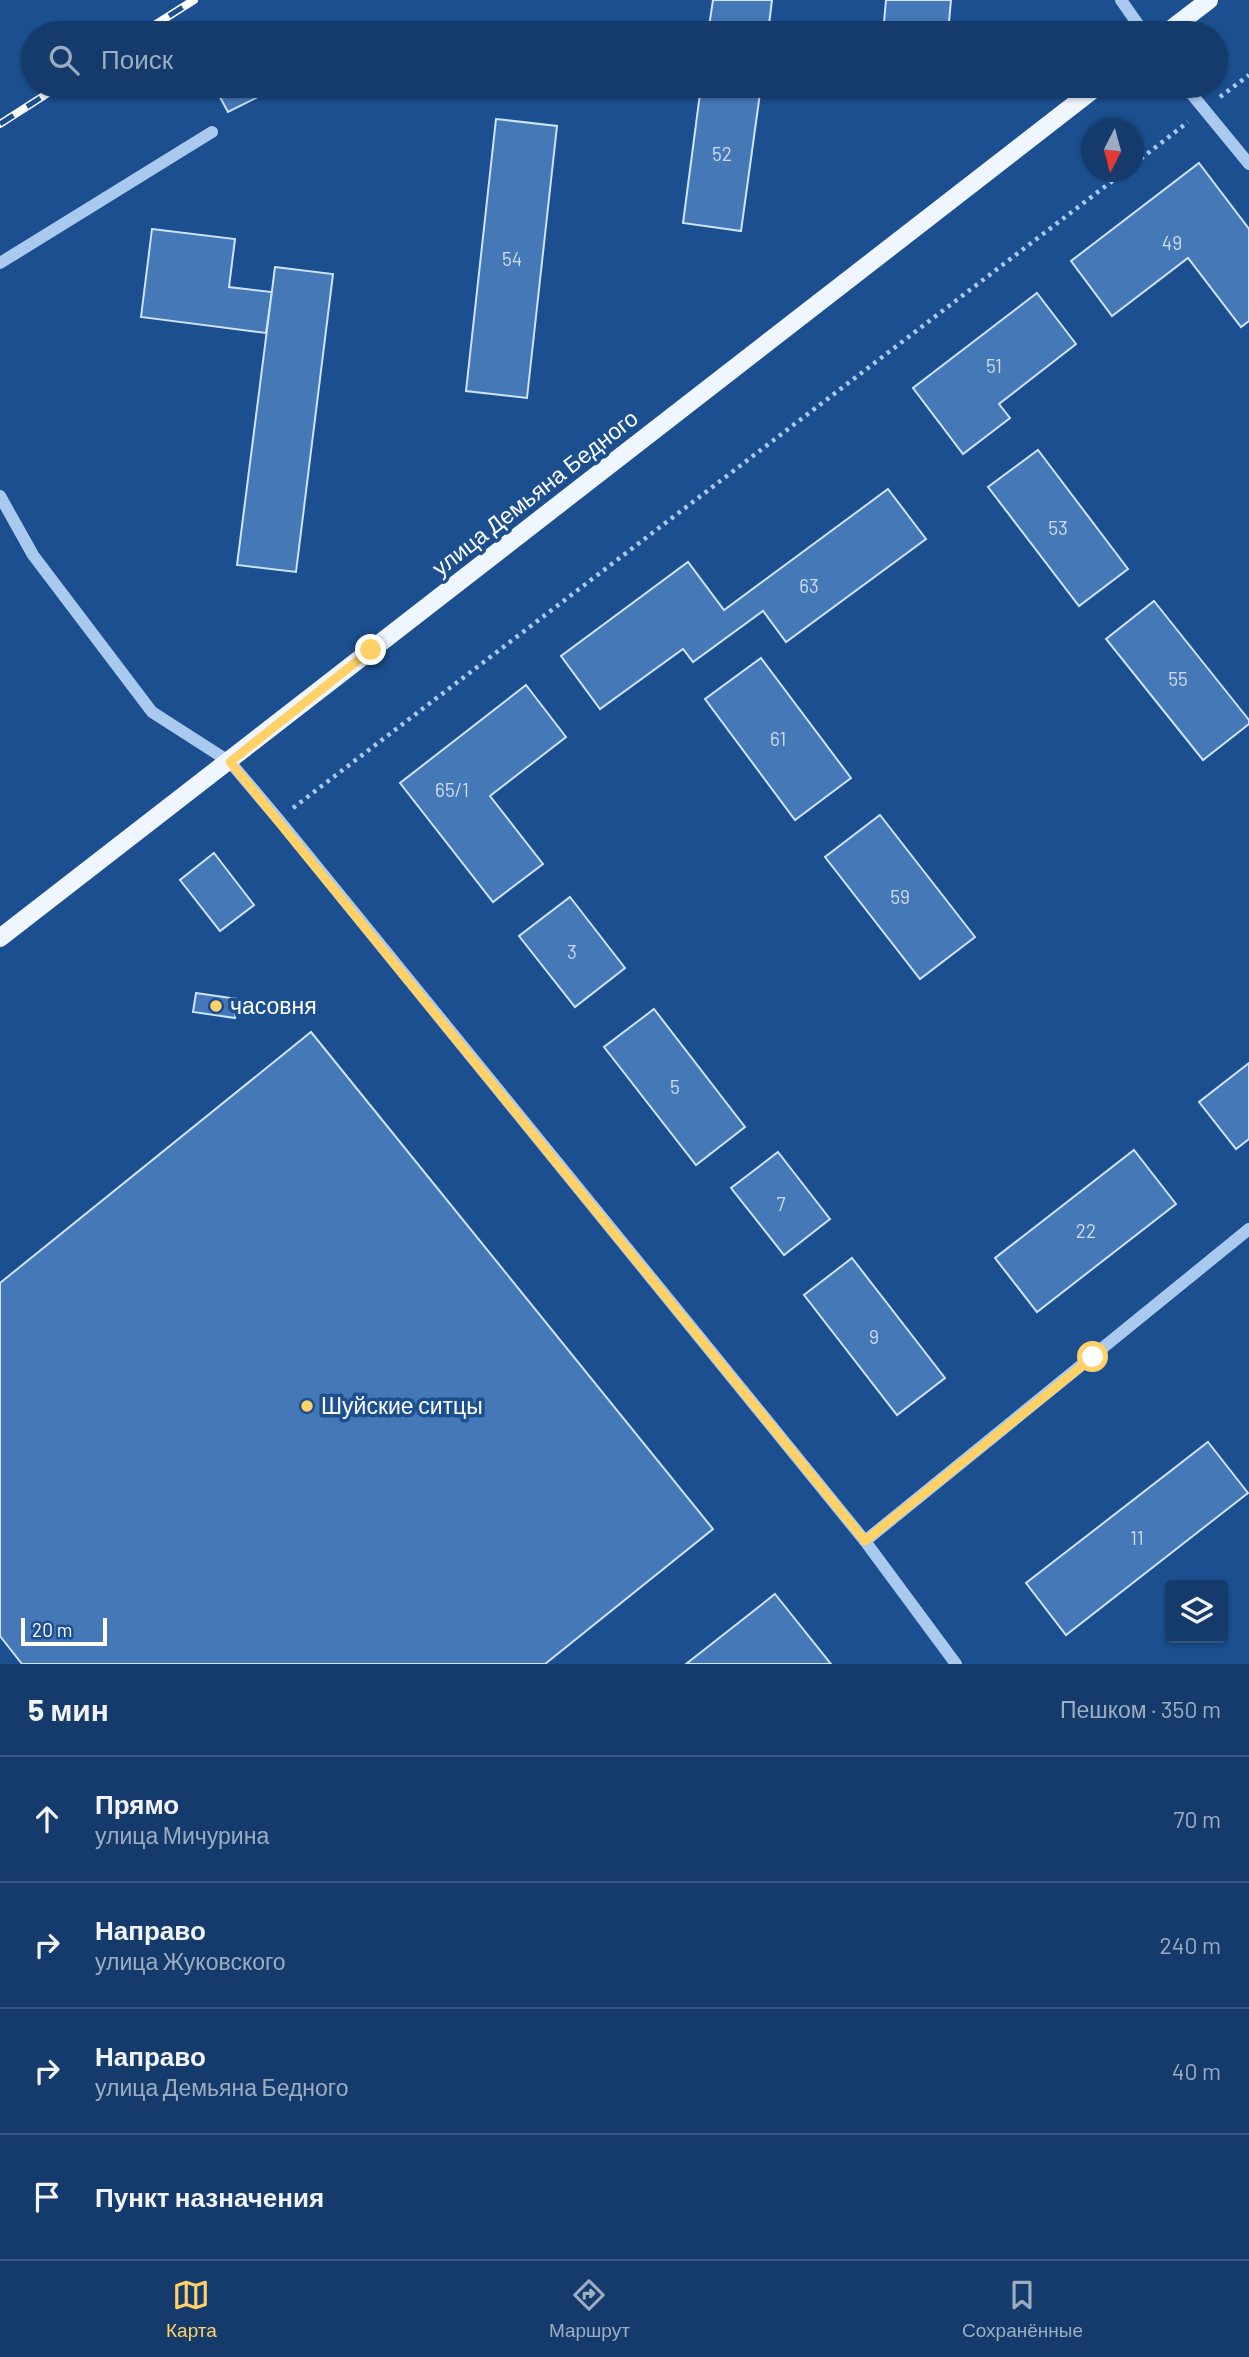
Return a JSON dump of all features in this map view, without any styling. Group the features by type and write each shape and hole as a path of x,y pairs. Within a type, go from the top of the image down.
{"main road":[{"path":"1182,21 1209,0"},
{"name":"улица Демьяна Бедного","path":"0,938 1083,98"}],"street":[{"path":"1121,0 1136,21"},
{"path":"1195,98 1249,164"},
{"path":"0,263 212,132"},
{"path":"0,496 33,555 152,712 230,762 279,820 865,1541 956,1664"},
{"path":"865,1541 1249,1229"}],"path":[{"path":"279,820 1111,182"}],"building":[{"path":"713,0 772,0 769,21 710,21"},
{"path":"886,0 951,0 949,21 884,21"},
{"path":"220,98 256,98 228,112"},
{"path":"699,98 759,98 741,231 683,223"},
{"path":"496,119 557,126 527,398 466,391"},
{"path":"1199,163 1249,229 1249,321 1241,327 1188,258 1112,316 1071,261"},
{"path":"152,229 235,239 229,287 272,292 266,333 141,317"},
{"path":"275,267 333,274 296,572 237,565"},
{"path":"1037,293 1076,344 999,404 1010,418 963,454 913,388"},
{"path":"1038,450 1128,569 1079,606 988,487"},
{"path":"888,489 926,539 786,642 763,611 693,662 683,649 600,709 561,656 688,562 724,610"},
{"path":"1154,601 1249,720 1249,724 1203,760 1106,639"},
{"path":"761,658 851,778 795,820 705,699"},
{"path":"526,685 566,737 490,796 543,864 493,902 400,783"},
{"path":"880,815 975,937 920,979 825,857"},
{"path":"214,853 254,905 220,931 180,880"},
{"path":"570,897 625,968 575,1007 519,936"},
{"name":"часовня","path":"196,993 238,999 235,1018 193,1012"},
{"path":"654,1009 745,1127 696,1165 604,1047"},
{"name":"Шуйские ситцы","path":"311,1032 713,1529 545,1664 22,1664 0,1636 0,1283"},
{"path":"1249,1063 1249,1139 1236,1149 1199,1102"},
{"path":"1134,1150 1176,1204 1037,1312 995,1258"},
{"path":"778,1152 830,1219 784,1255 731,1188"},
{"path":"852,1258 945,1378 897,1415 804,1295"},
{"path":"1208,1442 1248,1493 1066,1635 1026,1583"},
{"path":"775,1594 831,1664 686,1664"}],"railway":[{"path":"161,21 194,0"},
{"path":"0,124 40,98"}],"place":[{"name":"часовня","path":"216,1006"},
{"name":"Шуйские ситцы","path":"307,1406"}],"route":[{"path":"371,650 230,762 865,1541 1093,1357"}]}
